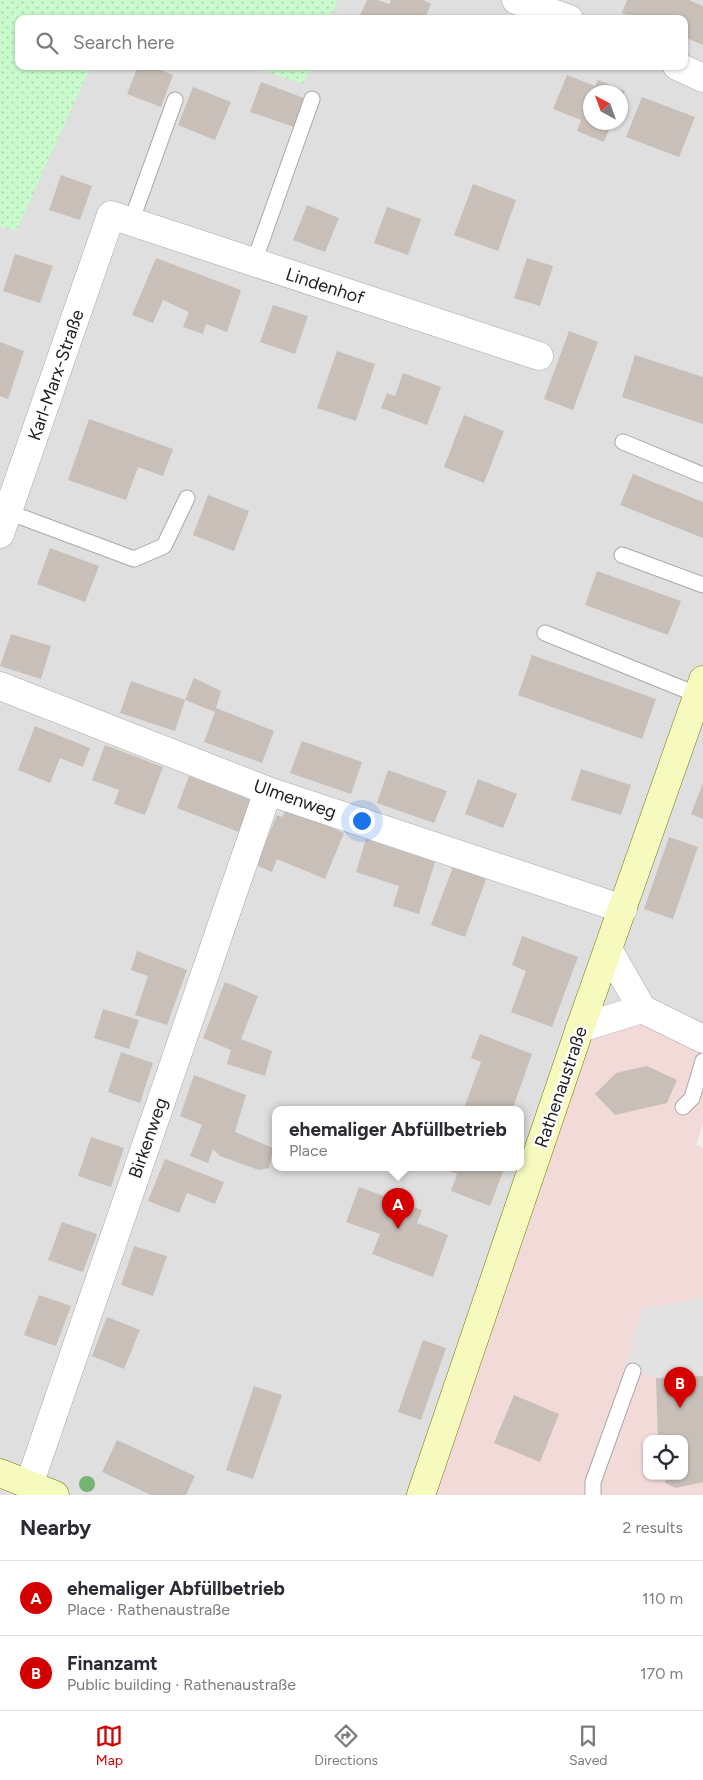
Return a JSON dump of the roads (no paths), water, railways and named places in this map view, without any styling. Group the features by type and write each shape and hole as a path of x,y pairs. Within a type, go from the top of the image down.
{"main road":[{"name":"Rathenaustraße","path":"421,1495 580,1028 609,951 622,908 700,687"},
{"path":"0,1473 54,1495"}],"street":[{"path":"516,0 558,15"},
{"path":"686,70 703,78"},
{"name":"Lindenhof","path":"121,218 539,356"},
{"name":"Karl-Marx-Straße","path":"4,523 121,218"},
{"name":"Ulmenweg","path":"0,686 268,791 622,908"},
{"name":"Birkenweg","path":"29,1485 268,791"},
{"path":"609,951 642,1009 703,1039"},
{"path":"580,1028 642,1009"}],"lane":[{"path":"254,262 312,99"},
{"path":"121,218 175,100"},
{"path":"623,442 703,475"},
{"path":"4,523 134,559 164,546 186,498"},
{"path":"622,555 703,586"},
{"path":"545,633 700,687"},
{"path":"683,1107 692,1098 703,1061"},
{"path":"593,1495 594,1482 633,1371"}],"place":[{"name":"ehemaliger Abfüllbetrieb","path":"398,1229"},
{"name":"Finanzamt","path":"680,1408"}]}
